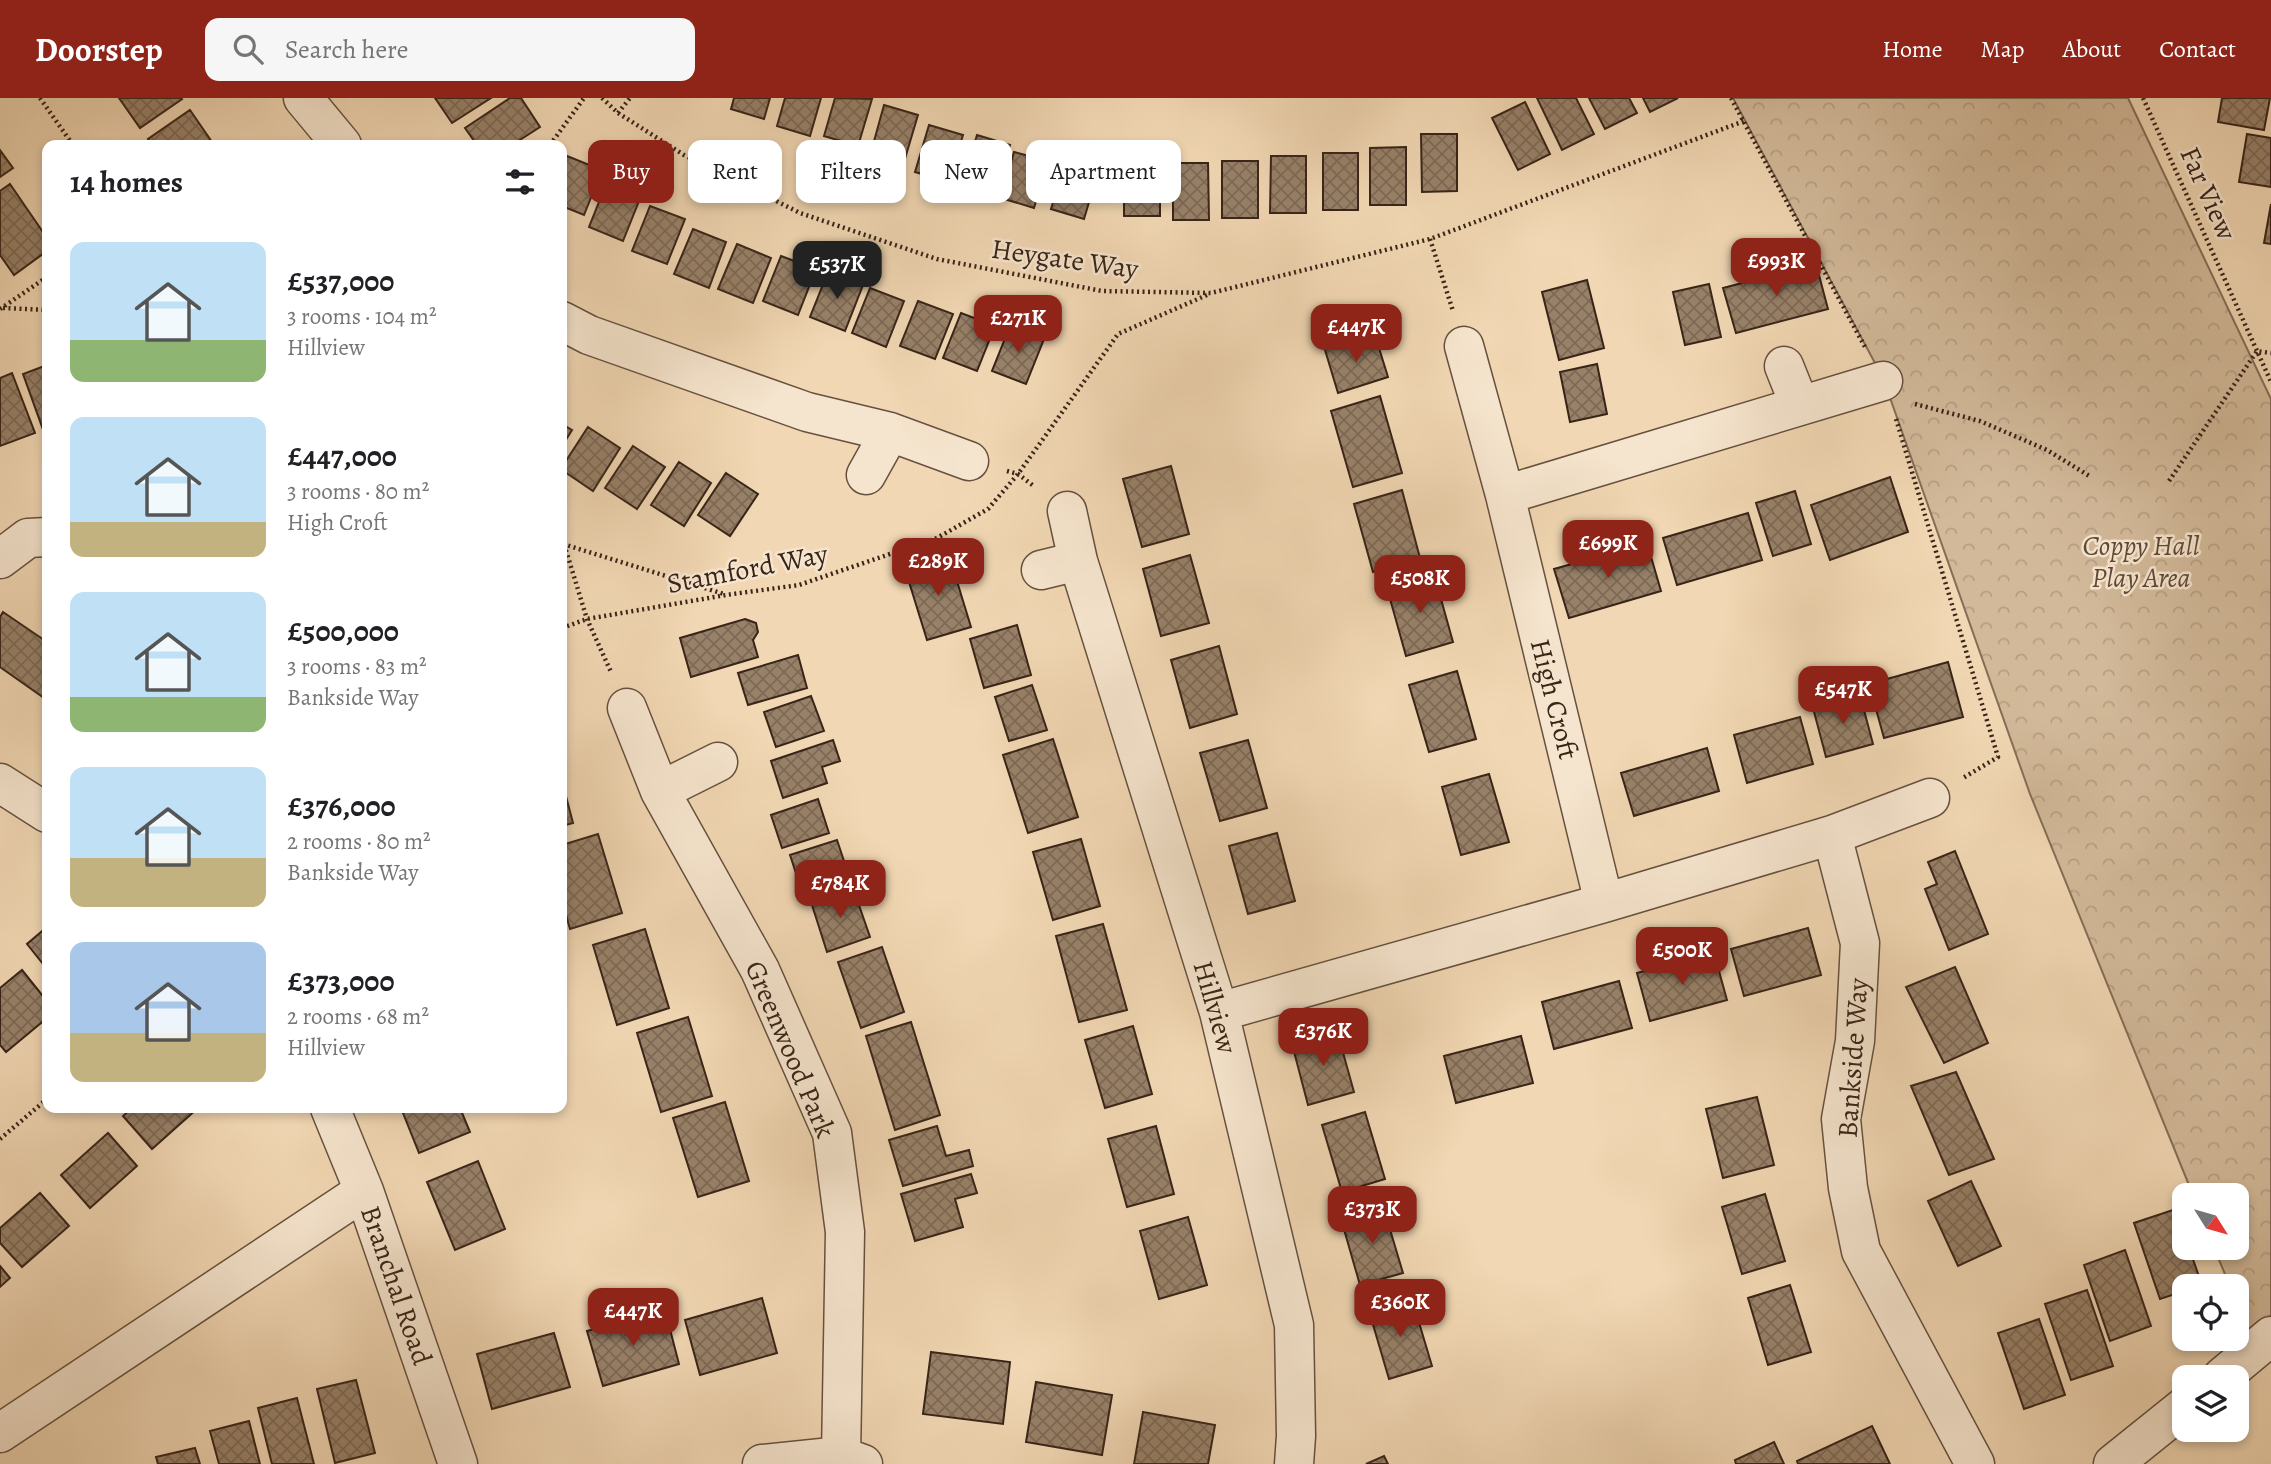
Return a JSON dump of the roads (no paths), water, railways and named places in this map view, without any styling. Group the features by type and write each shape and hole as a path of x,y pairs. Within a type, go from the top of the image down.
{"street":[{"path":"303,98 338,140"},
{"path":"567,324 589,335 807,412 890,432 969,461"},
{"name":"High Croft","path":"1464,346 1505,495 1604,903"},
{"path":"1784,366 1800,406"},
{"path":"1505,495 1800,406 1887,389"},
{"path":"866,475 890,432"},
{"name":"Hillview","path":"1067,510 1078,561 1219,1012 1294,1325 1294,1464"},
{"path":"0,559 28,538 42,537"},
{"path":"1041,570 1078,561"},
{"name":"Greenwood Park","path":"627,708 660,792 760,970 832,1133 845,1232 852,1460"},
{"path":"660,792 718,762"},
{"path":"0,783 42,810"},
{"path":"1219,1012 1832,835 1930,798"},
{"name":"Bankside Way","path":"1832,835 1860,943 1855,1041 1842,1119 1848,1188 1861,1251 1975,1464"},
{"name":"Branchal Road","path":"332,1113 364,1191 458,1464"},
{"path":"7,1416 364,1191"},
{"path":"2236,1365 2271,1336"},
{"path":"2113,1464 2172,1417"},
{"path":"762,1464 852,1460"}],"park label":[{"name":"Coppy Hall Play Area","path":"2141,561"}]}
